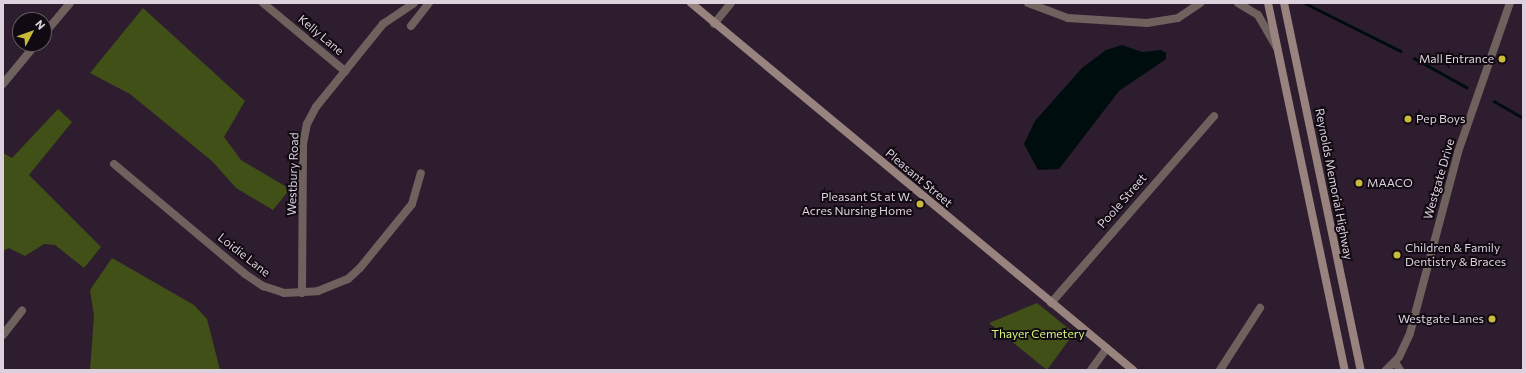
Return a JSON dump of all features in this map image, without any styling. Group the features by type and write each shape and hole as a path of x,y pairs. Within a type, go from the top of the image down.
{"main road":[{"name":"Pleasant Street","path":"691,3 714,24 1133,370"},
{"path":"1268,3 1345,370"},
{"name":"Reynolds Memorial Highway","path":"1284,3 1333,250 1361,370"}],"street":[{"path":"52,24 70,3"},
{"name":"Kelly Lane","path":"263,3 344,71"},
{"name":"Westbury Road","path":"302,293 303,144 307,124 316,107 383,24 414,3"},
{"path":"411,26 429,3"},
{"path":"714,24 731,3"},
{"path":"1028,3 1068,18 1147,23 1178,18 1200,3"},
{"path":"1238,3 1262,19 1278,50"},
{"name":"Westgate Drive","path":"1387,369 1394,362 1410,333 1460,146 1510,3"},
{"path":"3,84 29,52"},
{"name":"Poole Street","path":"1051,303 1214,116"},
{"name":"Loidie Lane","path":"114,164 262,286 284,293 302,293 334,286 360,268 412,204 421,173"},
{"path":"1220,370 1260,308"},
{"path":"3,335 22,311"},
{"path":"1091,370 1107,348"},
{"path":"1394,362 1400,370"}],"green space":[{"path":"143,8 245,101 224,137 241,160 290,189 273,210 236,188 212,161 130,94 90,73"},
{"path":"58,109 72,122 29,175 101,247 84,268 55,245 44,244 25,256 9,248 3,251 3,153 12,158"},
{"path":"112,258 194,305 207,319 220,370 90,370 94,316 90,290"},
{"name":"Thayer Cemetery","path":"1037,303 1074,333 1047,370 989,323"}],"shaded area":[{"path":"1122,45 1142,52 1161,50 1166,53 1166,59 1119,91 1059,169 1038,170 1024,144 1035,121 1082,68 1106,50"}],"waterway":[{"path":"1305,3 1401,51"},
{"path":"1414,58 1466,87"},
{"path":"1494,101 1523,118"}],"place":[{"name":"Mall Entrance","path":"1502,59"},
{"name":"Pep Boys","path":"1408,119"},
{"name":"MAACO","path":"1359,183"},
{"name":"Pleasant St at W. Acres Nursing Home","path":"920,204"},
{"name":"Children & Family Dentistry & Braces","path":"1397,255"},
{"name":"Westgate Lanes","path":"1492,319"}]}
